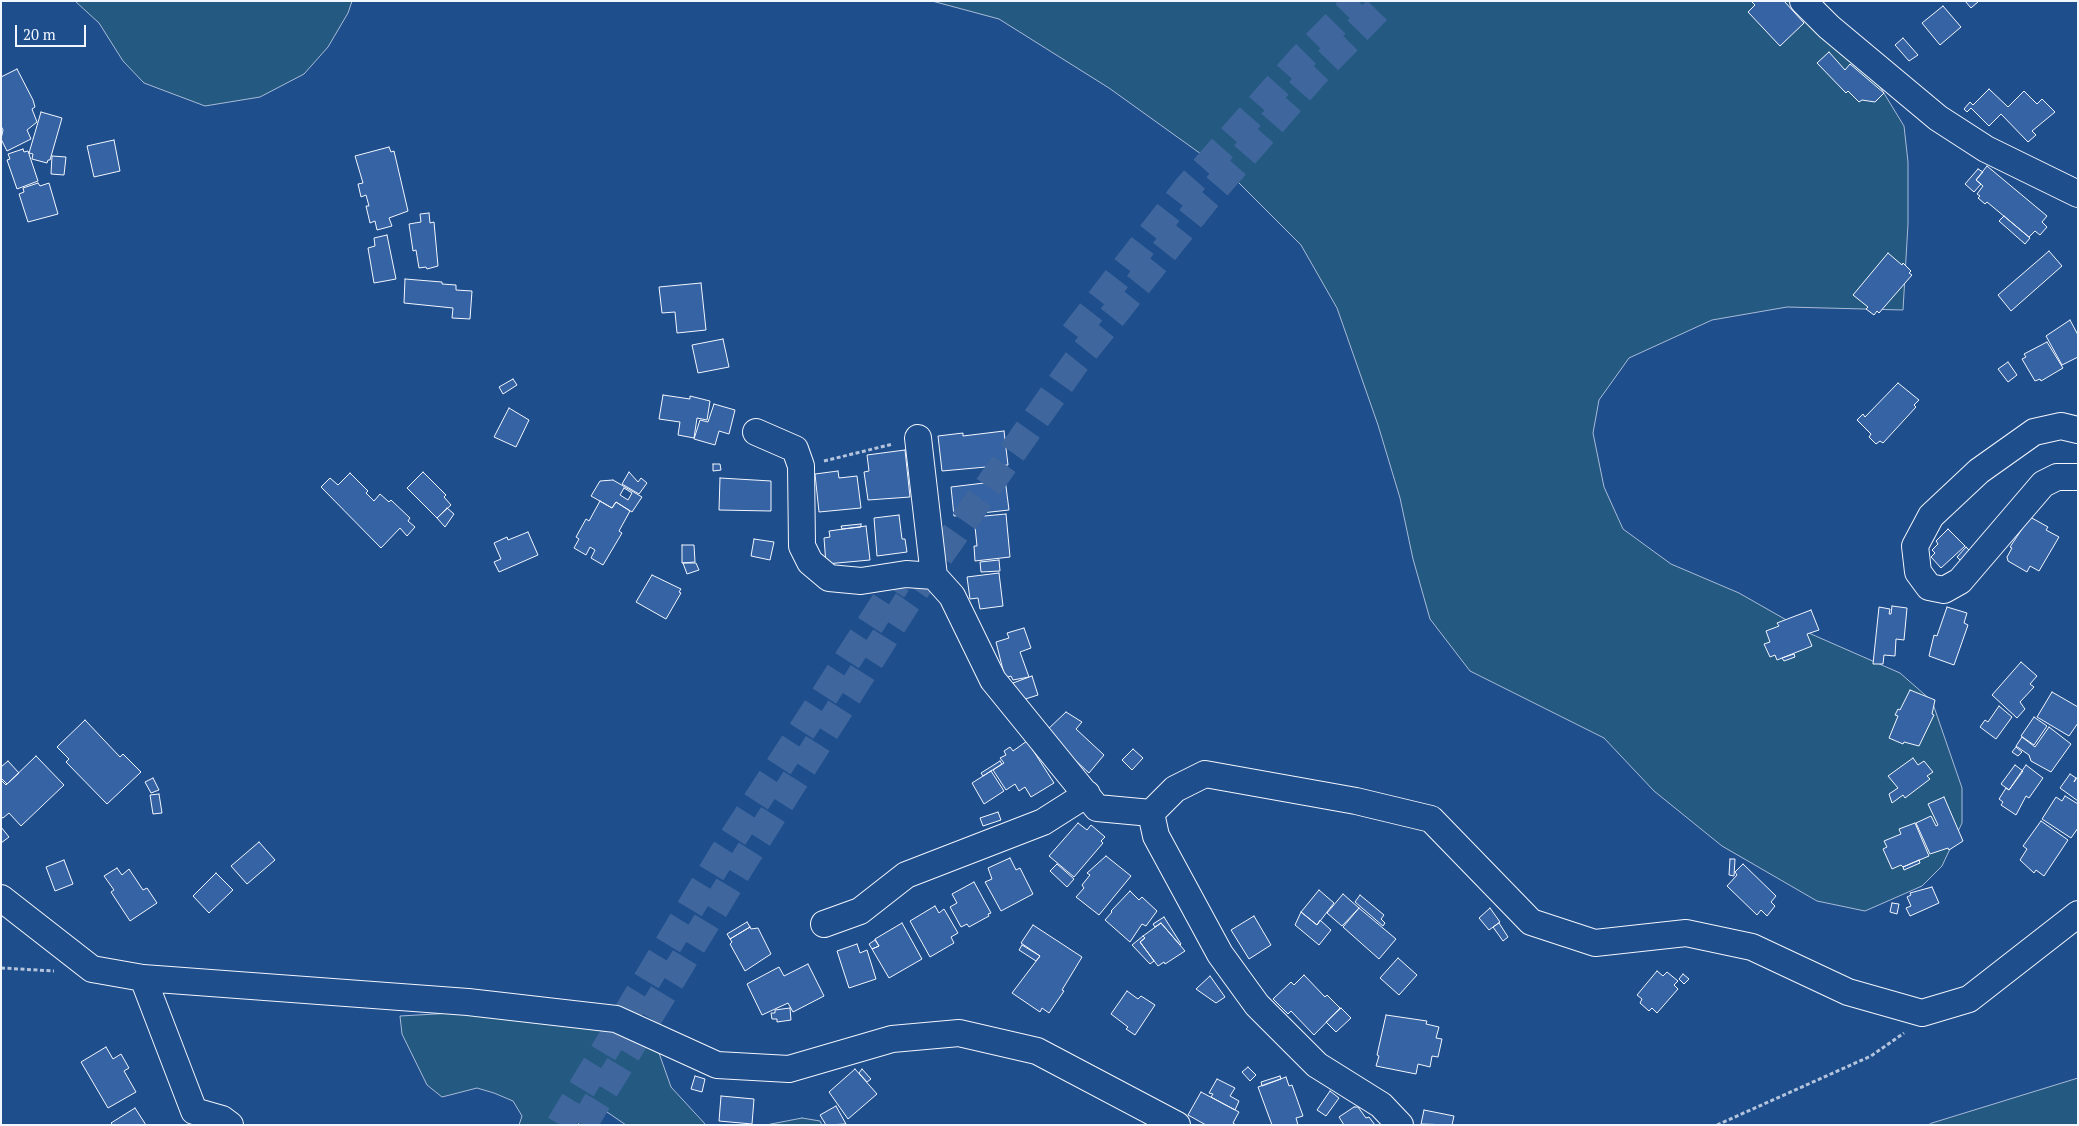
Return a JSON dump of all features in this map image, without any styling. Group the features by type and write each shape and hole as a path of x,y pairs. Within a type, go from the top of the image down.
{"street":[{"path":"1803,1 1829,28 1938,118 1986,149 2078,194"},
{"path":"2078,430 2061,426 2034,432 1979,471 1931,516 1915,546 1918,572 1929,587 1944,590 1960,582 2043,484 2057,477 2078,477"},
{"path":"756,432 795,449 801,466 802,546 810,562 829,578 861,581 906,574 934,576"},
{"path":"918,438 934,576 952,596 993,680 1097,808 1151,813"},
{"path":"1151,813 1175,789 1205,774 1356,801 1431,819 1532,922 1595,943 1686,933 1752,947 1848,992 1922,1012 1969,999 2078,914"},
{"path":"824,924 860,911 906,875 1043,822 1087,794"},
{"path":"1151,813 1156,836 1220,954 1257,1005 1317,1065 1380,1105 1400,1125"},
{"path":"1,898 92,969 143,978 468,1002 616,1019 717,1065 789,1069 892,1039 959,1033 1036,1051 1177,1125"},
{"path":"143,978 194,1111 222,1119 230,1125"}],"path":[{"path":"801,466 918,438"},
{"path":"1,968 44,971 92,969"},
{"path":"1717,1125 1871,1056 1899,1038 1922,1012"}],"shaded area":[{"path":"75,1 352,1 348,13 328,47 304,74 260,97 205,106 144,83 123,61 99,23"},
{"path":"932,1 1820,1 1882,90 1904,126 1908,162 1908,224 1903,310 1787,307 1712,320 1629,358 1599,400 1593,433 1604,487 1623,529 1671,564 1739,593 1811,634 1900,673 1932,701 1962,788 1962,823 1942,866 1922,886 1865,911 1817,901 1722,846 1654,791 1604,738 1470,671 1430,619 1413,559 1400,498 1378,425 1337,308 1301,245 1233,177 1109,88 999,19"},
{"path":"558,1007 659,1053 671,1087 706,1125 626,1125 607,1112 589,1114 577,1125 519,1125 522,1116 513,1101 494,1093 477,1088 442,1097 427,1085 402,1034 400,1016"},
{"path":"2078,1078 2078,1125 1928,1125 1932,1123"},
{"path":"802,1118 820,1121 822,1125 766,1125"}],"building":[{"path":"1751,1 1784,1 1804,23 1780,46 1748,12 1755,5"},
{"path":"1965,1 1979,1 1971,8"},
{"path":"1943,6 1961,27 1940,45 1922,23"},
{"path":"1903,38 1918,55 1909,61 1895,45"},
{"path":"1829,52 1845,70 1850,64 1884,93 1875,102 1862,100 1859,102 1848,91 1846,93 1817,63"},
{"path":"17,69 33,100 35,107 32,109 37,122 27,130 31,139 7,151 1,139 3,130 1,126 1,77"},
{"path":"1989,89 2008,107 2024,91 2037,104 2042,99 2055,112 2032,131 2036,135 2028,142 2001,114 1989,126 1971,108 1967,112 1964,109 1970,102 1973,105"},
{"path":"41,112 62,118 50,160 47,163 32,159 33,154 29,153"},
{"path":"114,140 120,171 94,177 87,146"},
{"path":"389,147 391,152 394,151 408,211 389,218 392,226 377,230 375,221 370,223 366,206 369,206 366,195 361,197 358,184 363,183 355,156"},
{"path":"23,149 24,152 28,151 38,181 17,189 7,160 10,159 8,154"},
{"path":"52,156 66,157 64,175 51,174"},
{"path":"1987,166 2047,216 2042,222 2047,227 2040,235 2035,231 2029,237 1987,202 1985,204 1978,198 1980,196 1977,194 1983,186 1976,180"},
{"path":"1978,169 1983,172 1976,180 1981,184 1974,192 1965,184"},
{"path":"38,183 40,186 49,183 58,214 28,222 19,194 24,192 23,188"},
{"path":"429,213 430,223 434,222 438,266 427,269 426,267 419,268 416,250 413,251 409,224 421,222 420,214"},
{"path":"2004,216 2030,238 2025,244 1999,221"},
{"path":"387,235 396,279 374,283 368,248 375,246 374,238"},
{"path":"2049,251 2062,266 2011,311 1998,295"},
{"path":"1888,253 1902,265 1903,263 1911,271 1909,273 1912,275 1879,313 1877,311 1874,315 1866,309 1868,307 1853,295"},
{"path":"405,279 442,282 442,284 456,285 456,290 472,291 470,319 452,318 453,308 404,303"},
{"path":"701,283 706,330 677,333 675,312 662,313 659,287"},
{"path":"2070,320 2078,335 2078,357 2062,365 2046,336"},
{"path":"723,339 729,367 698,373 692,345"},
{"path":"2047,342 2063,368 2041,381 2040,379 2035,381 2022,359 2026,357 2024,354"},
{"path":"2008,362 2017,375 2008,382 1998,369"},
{"path":"513,379 517,385 503,394 499,387"},
{"path":"1898,383 1919,400 1914,405 1916,407 1883,443 1880,441 1876,444 1869,437 1871,434 1857,420 1863,414 1865,417"},
{"path":"663,395 690,399 690,396 710,401 707,420 697,418 694,438 678,435 680,422 659,419"},
{"path":"714,404 735,410 729,434 719,431 715,445 694,439 700,420 708,422"},
{"path":"509,408 529,420 516,447 494,437"},
{"path":"1004,431 1008,465 942,471 938,436 963,433 963,436"},
{"path":"905,450 910,497 868,500 864,472 869,471 867,455"},
{"path":"713,464 720,464 721,470 713,471"},
{"path":"838,471 839,478 857,476 861,508 819,512 815,474"},
{"path":"1004,471 1009,510 954,516 951,487 984,483 983,473"},
{"path":"423,472 446,495 444,497 451,505 437,518 407,488"},
{"path":"629,472 638,482 641,478 647,483 639,494 622,484"},
{"path":"350,473 368,491 366,493 374,501 380,494 389,502 391,500 410,518 408,521 415,527 407,536 400,528 381,548 321,487 330,478 338,485"},
{"path":"720,478 771,481 771,511 719,510"},
{"path":"613,480 642,497 632,512 616,502 612,508 591,496 600,481","holes":["624,488 632,493 628,500 620,495"]},
{"path":"600,501 612,508 616,502 630,511 619,531 622,533 603,565 591,558 595,550 590,547 586,555 574,548 579,539 576,537 586,519 589,521"},
{"path":"447,508 454,514 445,527 437,518"},
{"path":"1006,514 1010,557 975,561 974,546 977,546 974,517"},
{"path":"899,515 902,539 905,539 907,552 877,556 874,518"},
{"path":"2030,517 2048,527 2046,530 2059,537 2039,571 2030,566 2027,572 2008,561 2007,557 2012,548 2010,547"},
{"path":"861,524 861,527 842,529 841,526"},
{"path":"866,526 870,560 826,564 824,538 830,537 829,531"},
{"path":"1948,529 1965,546 1941,568 1931,557 1935,553 1932,550 1938,544 1936,541"},
{"path":"528,532 538,555 499,572 494,562 501,559 494,543 507,537 508,540"},
{"path":"754,539 774,542 770,560 751,556"},
{"path":"682,545 694,545 695,562 682,563"},
{"path":"1966,547 1971,552 1962,562 1957,557"},
{"path":"999,560 1000,571 981,572 980,562"},
{"path":"683,563 696,563 699,570 687,574"},
{"path":"999,573 1003,606 980,609 978,598 970,599 967,577"},
{"path":"652,575 681,589 679,592 681,593 666,619 636,602"},
{"path":"1892,606 1907,608 1904,640 1896,639 1895,656 1884,655 1883,664 1873,664 1879,607 1890,609 1889,614 1891,614"},
{"path":"1947,607 1967,613 1964,623 1968,625 1954,665 1929,656 1934,635 1937,636"},
{"path":"1811,610 1819,630 1807,634 1812,646 1777,660 1775,655 1770,657 1764,644 1770,642 1766,631 1779,626 1777,623"},
{"path":"1024,628 1031,648 1020,652 1029,677 1013,680 1011,676 1005,678 996,642 1009,638 1007,633"},
{"path":"1794,654 1795,657 1784,661 1782,658"},
{"path":"2021,662 2037,676 2030,684 2034,687 2020,702 2025,709 2017,718 1992,695"},
{"path":"1032,676 1038,695 1019,701 1013,683"},
{"path":"1910,690 1935,700 1932,714 1934,715 1919,746 1904,742 1903,744 1889,738 1898,716 1895,715 1898,709 1900,710"},
{"path":"2052,692 2078,707 2078,723 2069,736 2037,717"},
{"path":"1999,706 2012,717 1996,739 1980,727 1985,720 1988,722"},
{"path":"1066,712 1082,722 1076,729 1104,755 1089,773 1045,732"},
{"path":"2034,717 2047,726 2034,745 2021,736"},
{"path":"85,720 120,757 123,754 141,772 107,804 66,762 69,759 57,747"},
{"path":"2049,727 2071,744 2051,772 2031,761 2029,755 2016,746 2022,737 2035,747"},
{"path":"1027,741 1054,783 1031,797 1025,787 1019,791 1015,784 1006,790 993,770 1004,763 1000,758 1006,755 1004,751 1010,747 1013,751"},
{"path":"2016,747 2022,752 2018,756 2012,752"},
{"path":"1133,749 1143,758 1132,770 1122,760"},
{"path":"36,756 64,785 21,826 9,813 3,818 1,817 1,780 6,785"},
{"path":"1913,758 1918,765 1924,761 1933,772 1927,776 1930,779 1905,798 1903,795 1892,803 1889,794 1898,788 1888,776"},
{"path":"8,761 19,773 7,784 1,778 1,767"},
{"path":"1000,761 1002,764 983,776 981,773"},
{"path":"2015,765 2023,771 2009,790 2001,784"},
{"path":"2026,765 2043,778 2029,798 2026,796 2016,815 2001,805 2003,802 1999,799 2006,788 2009,790"},
{"path":"991,771 1004,791 984,804 972,783"},
{"path":"2070,774 2076,778 2074,782 2078,776 2078,801 2060,788"},
{"path":"153,778 159,790 151,793 145,782"},
{"path":"159,794 162,813 153,814 150,795"},
{"path":"2065,796 2078,804 2078,828 2071,838 2042,819 2056,797 2062,801"},
{"path":"1944,797 1963,841 1949,850 1948,848 1930,854 1916,823 1931,816 1936,826 1938,825 1928,804"},
{"path":"998,812 1001,820 983,826 980,818"},
{"path":"2041,821 2068,840 2044,876 2036,870 2034,873 2020,860 2027,849 2023,846"},
{"path":"1078,823 1087,830 1091,825 1105,837 1101,841 1103,843 1074,877 1049,856"},
{"path":"1915,823 1929,856 1903,867 1901,865 1892,869 1883,849 1887,847 1884,841 1901,834 1899,829"},
{"path":"1,827 9,837 1,843"},
{"path":"259,842 275,860 247,884 231,866"},
{"path":"1106,856 1131,876 1099,915 1076,897 1084,888 1082,885 1090,875 1087,873"},
{"path":"1010,858 1016,870 1020,868 1033,894 1001,911 985,882 992,879 988,868"},
{"path":"1730,859 1735,859 1734,876 1729,875"},
{"path":"64,860 73,884 55,891 46,867"},
{"path":"1919,860 1920,863 1904,870 1903,867"},
{"path":"1057,864 1074,879 1067,887 1050,871"},
{"path":"1743,864 1776,896 1771,902 1775,906 1767,916 1761,910 1757,915 1727,886 1737,875 1735,872"},
{"path":"117,868 122,875 129,869 143,890 147,888 157,903 130,921 111,892 114,890 104,876"},
{"path":"216,873 233,890 209,913 193,896"},
{"path":"974,882 991,913 969,927 967,924 961,927 950,907 957,903 952,894"},
{"path":"1932,887 1939,903 1910,916 1906,908 1911,906 1907,897 1911,895 1910,893"},
{"path":"1319,890 1334,903 1317,925 1301,912"},
{"path":"1130,891 1139,900 1142,897 1157,911 1146,926 1142,924 1130,942 1105,920"},
{"path":"1343,894 1359,908 1342,926 1327,913"},
{"path":"1360,895 1384,915 1381,919 1385,923 1383,926 1355,902"},
{"path":"1892,903 1899,904 1897,914 1890,912"},
{"path":"935,906 939,913 944,909 958,933 951,937 954,943 930,957 910,921"},
{"path":"1359,908 1396,939 1379,959 1343,927"},
{"path":"1490,908 1500,922 1489,930 1479,918"},
{"path":"1301,912 1317,925 1320,920 1331,930 1319,945 1295,925"},
{"path":"1254,916 1271,945 1249,959 1231,930"},
{"path":"1164,917 1180,945 1161,923 1155,927 1153,924"},
{"path":"747,922 750,927 730,939 727,934"},
{"path":"902,923 922,959 889,978 872,949 879,946 875,939"},
{"path":"1161,923 1185,951 1165,964 1164,962 1158,966 1140,942 1145,938 1143,936"},
{"path":"1499,923 1508,937 1503,941 1493,927"},
{"path":"1033,925 1082,957 1062,990 1064,991 1049,1013 1042,1008 1040,1012 1012,993 1040,956 1021,943"},
{"path":"750,927 751,929 758,928 771,954 745,971 730,944 732,942 730,939"},
{"path":"1143,936 1145,938 1140,942 1154,961 1150,964 1132,945"},
{"path":"875,940 879,946 872,949 869,944"},
{"path":"857,944 860,953 867,950 876,979 849,988 837,951"},
{"path":"1022,945 1040,956 1036,961 1019,950"},
{"path":"1398,958 1417,975 1399,995 1380,978"},
{"path":"808,964 824,996 793,1012 788,1003 762,1015 747,984 779,967 784,976"},
{"path":"1657,971 1663,976 1667,972 1678,981 1674,985 1678,989 1657,1013 1652,1008 1649,1011 1640,1003 1642,999 1637,995"},
{"path":"1683,974 1689,979 1684,984 1679,979"},
{"path":"1304,975 1325,997 1327,995 1340,1008 1314,1035 1291,1011 1288,1014 1273,999 1291,982 1294,985"},
{"path":"1210,976 1225,997 1216,1003 1196,989"},
{"path":"1127,991 1138,999 1141,996 1155,1005 1135,1035 1111,1014"},
{"path":"790,1008 791,1020 777,1022 777,1019 772,1019 771,1013 775,1013 775,1010"},
{"path":"1341,1008 1351,1018 1336,1032 1326,1022"},
{"path":"1386,1015 1427,1021 1426,1024 1439,1027 1436,1038 1442,1039 1438,1057 1432,1056 1430,1067 1418,1064 1416,1074 1376,1066"},
{"path":"106,1047 113,1059 121,1054 129,1068 124,1071 136,1092 108,1108 81,1062"},
{"path":"1248,1067 1256,1075 1250,1081 1242,1072"},
{"path":"855,1069 877,1094 848,1119 829,1092"},
{"path":"862,1069 871,1079 867,1082 859,1073"},
{"path":"695,1076 705,1079 702,1092 691,1089"},
{"path":"1280,1076 1281,1079 1262,1086 1261,1082"},
{"path":"1286,1077 1289,1086 1292,1085 1303,1116 1296,1118 1298,1125 1272,1125 1258,1087"},
{"path":"1217,1079 1235,1088 1230,1096 1239,1101 1235,1110 1211,1097 1213,1094 1209,1093"},
{"path":"1330,1091 1339,1098 1326,1116 1317,1110"},
{"path":"1201,1092 1239,1112 1233,1123 1236,1125 1206,1125 1188,1115"},
{"path":"721,1096 754,1099 752,1124 719,1121"},
{"path":"836,1106 846,1124 826,1125 820,1115"},
{"path":"1354,1107 1358,1107 1366,1118 1369,1117 1375,1125 1344,1125 1339,1117"},
{"path":"135,1108 146,1125 113,1125 111,1123"},
{"path":"1424,1110 1454,1116 1452,1125 1421,1124"}],"tunnel":[{"path":"1074,334 1188,187 1302,58 1358,1"},
{"path":"583,1125 743,862 907,602 1076,362 1206,199 1312,77 1386,1"},
{"path":"560,1125 724,852 897,583"}]}
